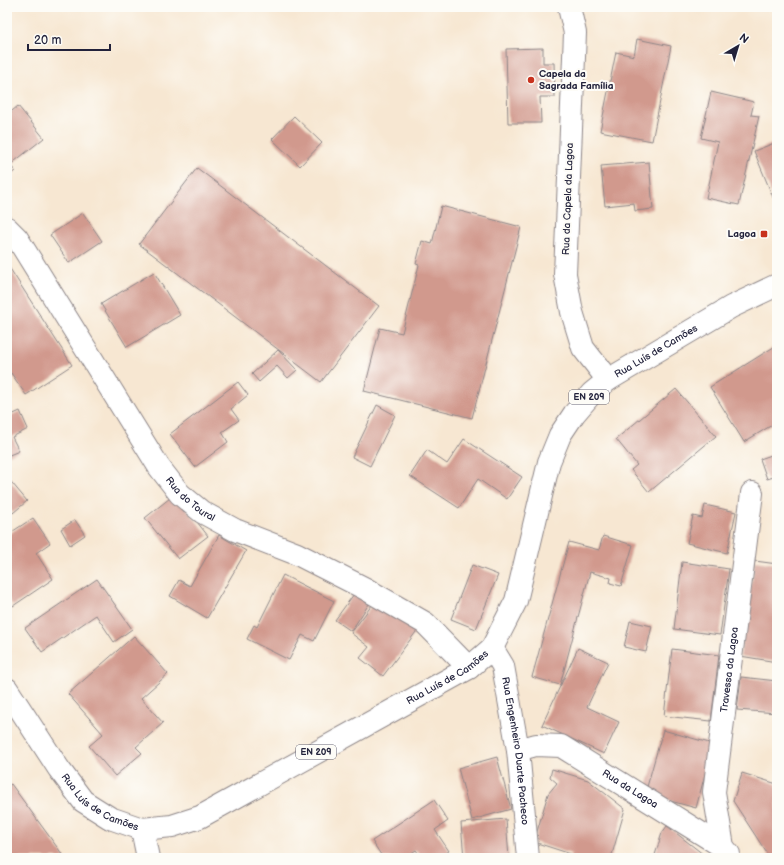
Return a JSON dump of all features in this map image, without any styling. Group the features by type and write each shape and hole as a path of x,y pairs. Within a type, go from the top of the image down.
{"street":[{"name":"Rua da Capela da Lagoa","path":"569,7 575,33 566,274 572,312 583,348 608,380"},
{"path":"575,33 583,7"},
{"name":"Rua do Toural","path":"7,228 17,238 159,467 180,494 202,512 235,530 297,554 364,588 425,623 469,668"},
{"name":"Rua Luís de Camões","path":"7,689 59,769 83,801 110,818 142,829 172,826 200,817 469,668 492,648 516,601 549,462 560,435 574,414 587,398 608,380 731,307 777,284"},
{"name":"Travessa da Lagoa","path":"728,852 714,792 752,493"},
{"name":"Rua Engenheiro Duarte Pacheco","path":"492,648 503,666 518,750 528,858"},
{"name":"Rua da Lagoa","path":"518,750 536,745 561,746 728,852"},
{"path":"142,829 148,858"}],"building":[{"path":"637,39 671,46 652,141 600,131 616,52 634,56"},
{"name":"Capela da Sagrada Família","path":"543,48 543,63 554,63 555,97 540,97 541,123 508,123 506,49"},
{"path":"711,92 754,102 751,115 759,116 739,205 706,198 718,142 701,138"},
{"path":"18,106 44,138 10,165 15,171 7,177 7,115"},
{"path":"294,116 322,143 300,166 272,139"},
{"path":"777,142 777,207 754,151"},
{"path":"649,162 653,209 635,211 634,203 605,206 601,166"},
{"path":"197,168 379,306 321,382 139,244"},
{"path":"441,206 521,227 472,418 364,391 380,328 402,333 419,265 416,264 422,241 432,244"},
{"path":"83,213 102,241 69,263 50,235"},
{"path":"7,264 72,365 26,395 11,373 7,376"},
{"path":"154,272 180,315 127,347 101,304"},
{"path":"777,345 777,422 744,442 710,387"},
{"path":"278,350 297,370 288,378 277,366 259,382 252,374"},
{"path":"238,382 248,395 231,409 239,420 222,432 228,442 195,467 170,434"},
{"path":"676,389 716,436 649,492 631,470 637,465 616,439"},
{"path":"377,405 395,415 370,466 352,457"},
{"path":"20,411 28,429 12,437 19,451 7,456 7,417"},
{"path":"464,439 522,477 507,499 478,479 459,508 410,476 427,450 447,464"},
{"path":"777,453 777,476 767,479 760,459"},
{"path":"7,477 27,501 13,513 7,506"},
{"path":"175,494 208,536 178,559 145,518"},
{"path":"705,505 736,512 727,553 687,543 693,516 702,518"},
{"path":"33,518 50,543 36,553 53,579 13,606 7,597 7,535"},
{"path":"75,520 85,535 70,545 61,529"},
{"path":"219,535 246,551 207,618 170,596 179,580 190,586"},
{"path":"603,536 633,545 621,586 610,583 611,578 590,572 560,685 532,677 569,542 599,550"},
{"path":"755,561 777,564 777,662 740,656"},
{"path":"682,562 729,569 720,635 674,629"},
{"path":"472,565 498,575 476,629 451,619"},
{"path":"283,575 334,601 314,641 302,635 289,660 247,639 254,625 257,627"},
{"path":"97,579 132,629 114,642 96,615 42,652 25,628"},
{"path":"354,594 369,604 351,631 335,620"},
{"path":"378,597 419,628 383,676 360,658 369,647 351,633"},
{"path":"630,621 652,626 646,652 624,647"},
{"path":"134,636 168,674 141,698 163,723 136,747 142,753 115,776 89,746 103,734 68,694"},
{"path":"578,648 608,662 587,707 619,722 604,754 542,725"},
{"path":"672,649 719,655 711,721 664,716"},
{"path":"741,677 777,681 777,713 737,710"},
{"path":"663,730 713,744 696,808 645,794"},
{"path":"497,757 511,809 472,820 458,768"},
{"path":"552,769 588,780 625,809 611,858 568,858 571,854 534,842 548,794 557,783 550,777"},
{"path":"742,773 777,784 777,858 770,858 733,801"},
{"path":"11,784 65,858 7,858 7,787"},
{"path":"434,800 448,821 435,830 449,851 439,858 422,858 416,850 404,858 383,858 372,841"},
{"path":"506,819 509,858 464,858 461,823"},
{"path":"667,826 708,858 654,858 662,833"}],"place":[{"name":"Capela da Sagrada Família","path":"531,80"},
{"name":"Lagoa","path":"764,234"}]}
